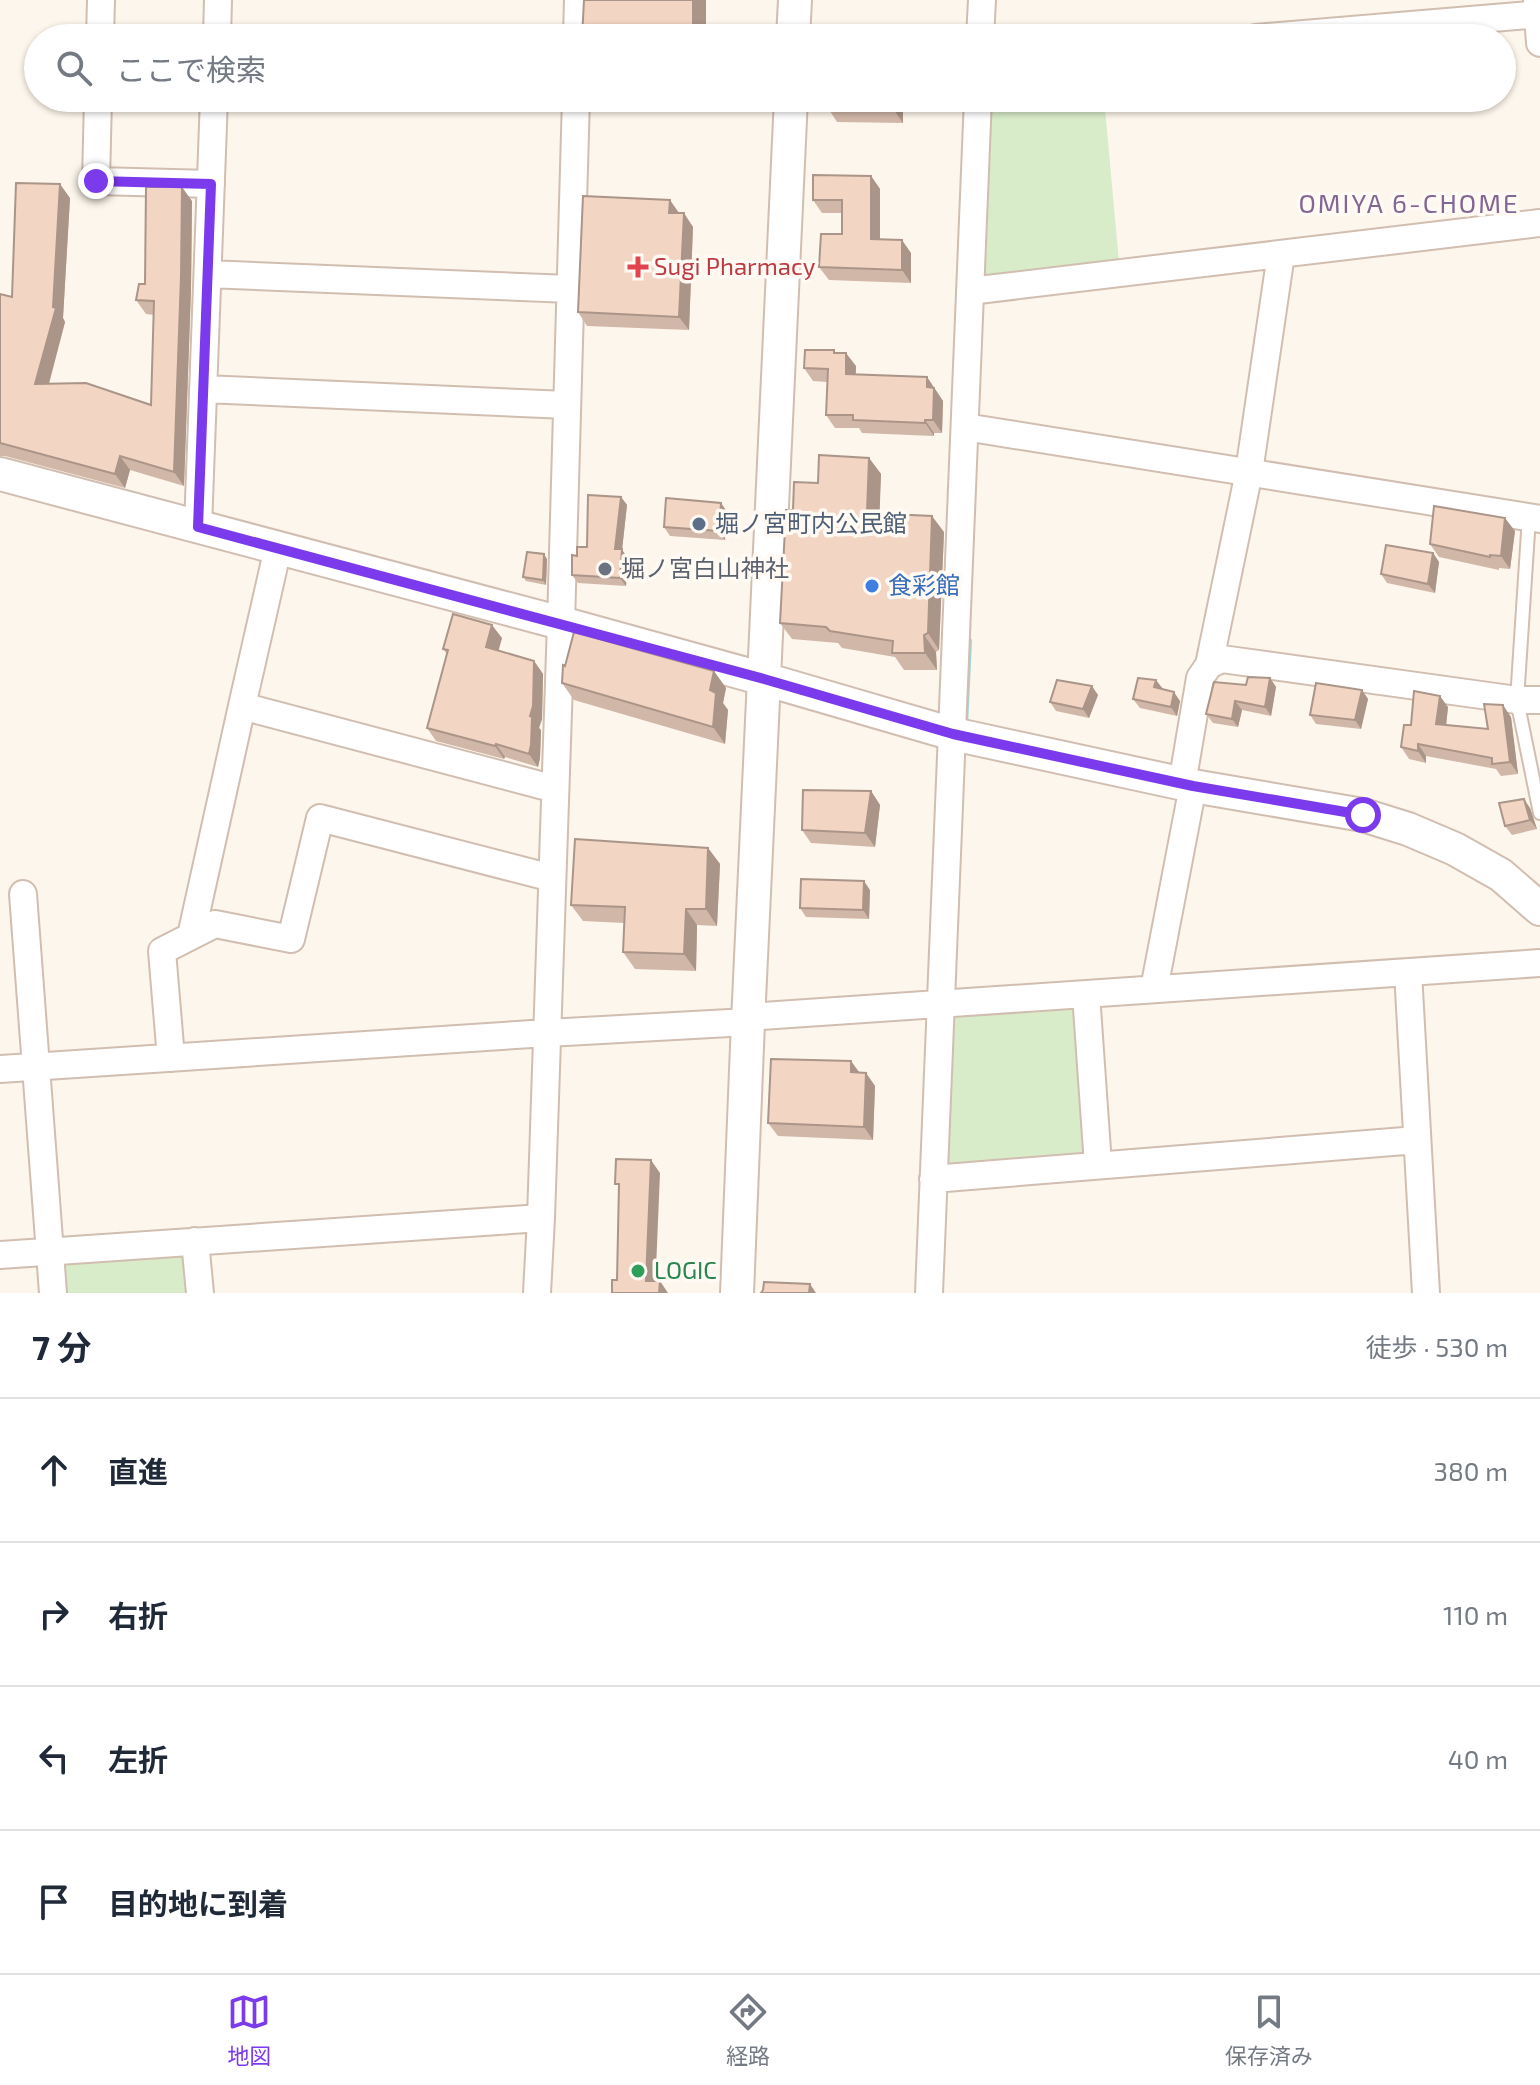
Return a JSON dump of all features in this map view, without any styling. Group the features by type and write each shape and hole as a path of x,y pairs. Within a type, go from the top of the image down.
{"street":[{"path":"100,24 101,0"},
{"path":"217,24 218,0"},
{"path":"577,24 578,0"},
{"path":"794,24 795,0"},
{"path":"981,24 982,0"},
{"path":"1392,24 1538,9 1540,43"},
{"path":"98,112 96,181 211,184"},
{"path":"198,527 214,112"},
{"path":"537,1293 576,112"},
{"path":"737,1293 790,112"},
{"path":"929,1293 977,112"},
{"path":"970,291 1540,223"},
{"path":"1154,989 1188,785 1200,678 1209,665 1249,472 1281,254"},
{"path":"208,274 570,289"},
{"path":"203,389 567,405"},
{"path":"965,427 1535,518"},
{"path":"0,474 561,623 953,734 1188,785 1363,815 1408,829 1455,849 1501,875 1540,909"},
{"path":"191,936 278,548"},
{"path":"1209,665 1222,659 1528,700"},
{"path":"242,706 555,789"},
{"path":"171,1058 162,951 215,924 291,939 320,818 552,878"},
{"path":"23,894 53,1293"},
{"path":"0,1069 748,1020 1540,963"},
{"path":"1408,972 1426,1293"},
{"path":"1086,994 1098,1165"},
{"path":"933,1179 1417,1140"},
{"path":"0,1255 541,1218"},
{"path":"195,1241 200,1293"}],"lane":[{"path":"1535,518 1528,700 1540,813"}],"green space":[{"path":"977,112 1105,112 1120,273 970,291"},
{"path":"1087,1005 1098,1165 945,1171 953,1011"},
{"path":"195,1241 200,1293 53,1293 50,1252"}],"building":[{"path":"584,0 693,0 693,24 583,24"},
{"path":"813,175 871,176 871,239 902,240 902,270 819,267 821,234 842,234 842,200 813,200"},
{"path":"16,183 60,184 53,307 56,308 35,384 86,383 151,405 154,301 136,300 139,284 145,284 146,187 182,187 174,472 120,456 115,474 0,443 0,294 12,297"},
{"path":"583,196 670,200 669,213 684,213 679,317 578,312"},
{"path":"805,350 846,353 846,374 927,377 927,387 934,388 933,420 925,420 925,423 853,420 853,415 826,415 828,369 804,368"},
{"name":"食彩館","path":"819,455 869,458 867,513 932,516 925,653 892,653 893,641 830,631 826,627 780,623 786,510 793,510 794,482 818,483"},
{"path":"588,495 621,497 615,549 622,549 620,578 572,575 572,555 577,556 577,547 587,547"},
{"name":"堀ノ宮町内公民館","path":"666,498 721,503 719,531 664,527"},
{"path":"1434,506 1505,518 1501,556 1490,557 1430,544"},
{"path":"1386,545 1433,553 1428,584 1381,574"},
{"path":"527,552 544,554 543,580 523,577"},
{"path":"453,614 492,625 486,647 534,661 529,754 427,728 448,650 443,649"},
{"path":"574,632 714,671 710,690 716,693 713,727 562,683 563,665"},
{"path":"1248,677 1270,678 1265,707 1235,701 1232,719 1206,714 1214,682 1246,685"},
{"path":"1138,678 1156,680 1154,687 1174,692 1171,707 1133,699"},
{"path":"1057,680 1092,686 1083,709 1050,702"},
{"path":"1316,683 1362,690 1355,720 1310,715"},
{"path":"1414,691 1440,696 1436,724 1488,729 1484,704 1503,705 1510,762 1492,764 1492,758 1418,744 1418,751 1401,747 1404,725 1411,725"},
{"path":"803,790 871,791 865,833 802,830"},
{"path":"1524,799 1530,820 1505,826 1499,803"},
{"path":"575,839 708,848 706,909 686,909 684,954 623,952 625,907 571,905"},
{"path":"801,879 864,881 863,910 800,908"},
{"path":"771,1059 851,1061 851,1072 866,1073 864,1127 768,1123"},
{"path":"616,1159 651,1160 646,1281 660,1281 659,1293 612,1293 612,1280 617,1280 619,1184 615,1184"},
{"path":"764,1282 810,1284 809,1293 761,1293"}],"waterway":[{"path":"965,726 969,641"}],"place":[{"name":"Sugi Pharmacy","path":"638,267"},
{"name":"堀ノ宮町内公民館","path":"699,524"},
{"name":"堀ノ宮白山神社","path":"605,569"},
{"name":"食彩館","path":"872,586"},
{"name":"LOGIC","path":"638,1271"}],"district":[{"name":"OMIYA 6-CHOME","path":"1409,204"}],"route":[{"path":"96,181 211,184 198,527 561,623 953,734 1193,786 1363,815"}]}
